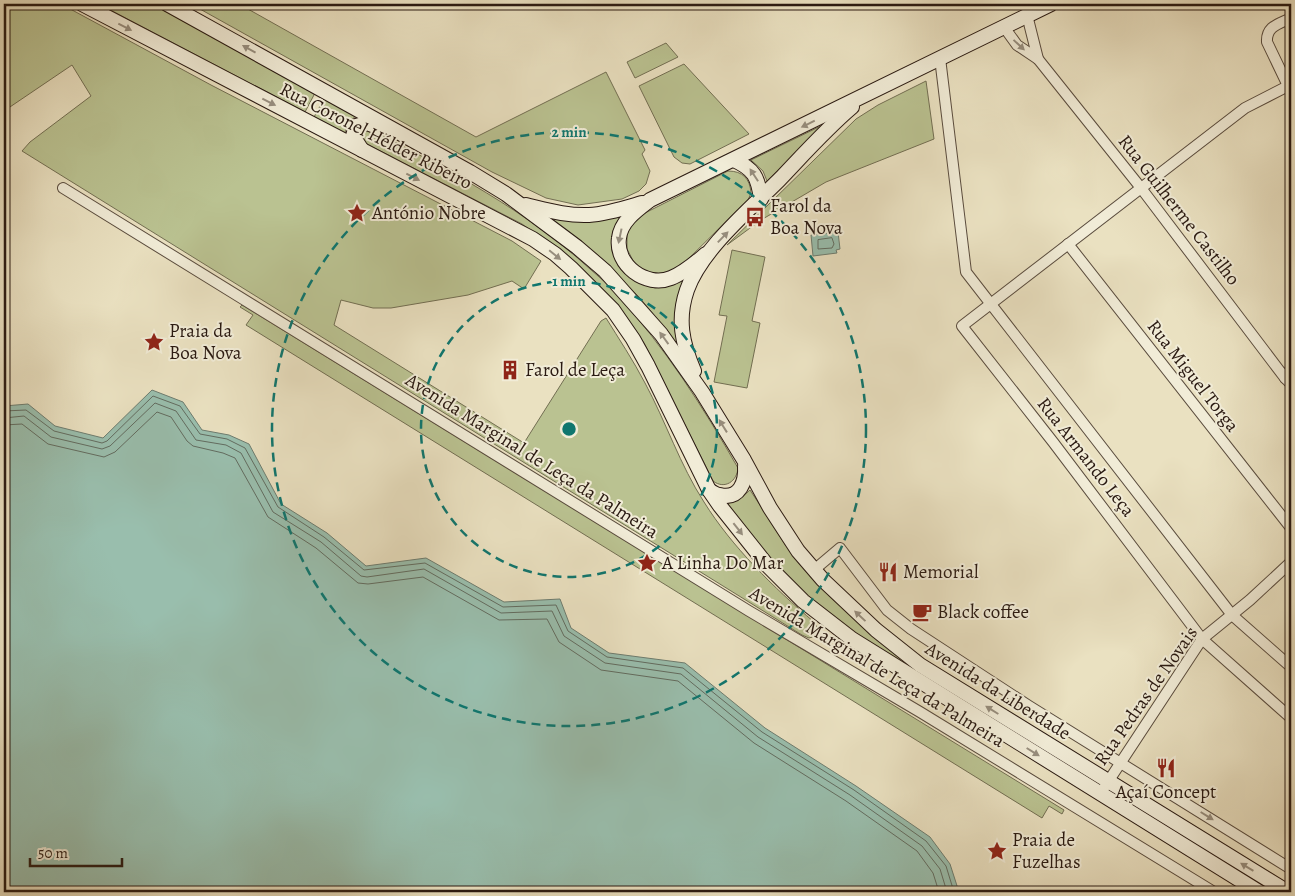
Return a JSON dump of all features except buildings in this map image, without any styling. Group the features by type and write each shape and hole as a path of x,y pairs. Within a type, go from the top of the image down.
{"main road":[{"name":"Rua Coronel Hélder Ribeiro","path":"82,4 533,239 555,254 613,310 633,339 709,490"},
{"name":"Rua Coronel Hélder Ribeiro","path":"167,4 470,172 520,203 577,247 605,272 661,334 702,392 744,460"},
{"path":"520,203 566,214 588,215 604,213 650,200 1051,4"},
{"path":"650,200 633,212 623,225 618,237 619,249 621,256 628,266 646,279 670,279 683,272 706,254 844,114 867,94"},
{"path":"363,151 352,136 356,126 367,123 400,134"},
{"path":"734,160 748,166 759,183 760,198"},
{"path":"702,392 684,348 682,313 687,290 706,254"},
{"path":"709,490 721,496 735,493 741,488 745,475 744,460"},
{"name":"Avenida da Liberdade","path":"744,460 770,508 798,552 876,630 915,662 1259,892"},
{"name":"Avenida da Liberdade","path":"709,490 767,565 803,601 868,650 1104,788 1288,892"}],"street":[{"name":"Rua Guilherme Castilho","path":"1027,15 1038,59"},
{"path":"1290,89 1266,42 1266,35 1272,28 1291,18"},
{"name":"Rua Guilherme Castilho","path":"1004,27 1017,45 1038,59 1141,188 1288,381"},
{"name":"Rua Armando Leça","path":"940,58 966,272 1232,614 1291,667"},
{"name":"Rua Armando Leça","path":"1202,639 1053,442 962,326 1245,108 1290,89"},
{"name":"Avenida Marginal de Leça da Palmeira","path":"63,188 740,606 920,712 1214,892"},
{"name":"Rua Miguel Torga","path":"1068,244 1291,528"},
{"path":"1288,381 1291,368"},
{"path":"814,570 840,548 887,610 911,629 1029,706 1291,869"},
{"name":"Rua Pedras de Novais","path":"1104,788 1202,639 1291,562"},
{"path":"1202,639 1291,718"}],"shaded area":[{"path":"4,4 61,4 211,85 512,241 541,261 524,289 512,281 468,295 391,308 373,308 341,300 334,325 524,443 601,321 606,318 645,383 695,488 715,519 754,566 814,622 818,629 816,636 809,638 802,635 22,151 30,142 91,96 72,65 4,111"},
{"path":"99,4 152,4 315,93 305,112"},
{"path":"191,4 239,4 476,137 606,72 645,150 642,154 650,171 646,184 639,191 622,199 578,205 546,198 492,172"},
{"path":"666,43 678,57 635,78 627,62"},
{"path":"684,64 749,134 690,164 682,163 674,157 639,86"},
{"path":"926,81 934,139 826,182 761,220 727,245 856,119 878,105"},
{"path":"324,99 356,116 348,124 345,134 314,117"},
{"path":"825,124 767,181 763,171 751,160"},
{"path":"368,130 374,131 431,161 487,193 539,228 607,284 651,335 697,400 738,468 733,480 722,485 713,481 644,343 608,295 581,268 522,224 365,143 362,138 363,133"},
{"path":"728,171 738,172 745,177 751,193 748,200 680,267 664,275 649,273 636,266 627,249 627,234 630,226 643,214"},
{"path":"623,214 615,256 625,273 637,281 655,288 667,286 685,279 677,311 678,345 628,286 596,255 549,217"},
{"path":"732,250 765,257 752,321 760,323 747,388 714,382 727,316 719,315"},
{"path":"242,305 1064,810 1062,814 1049,806 1042,818 246,325 253,315 240,307"},
{"path":"750,490 791,553 811,578 843,609 929,677 928,681 870,644 828,614 779,568 726,504 740,499"}],"water":[{"path":"838,232 840,249 836,250 837,253 813,256 811,235"},
{"path":"152,390 183,402 202,430 229,435 249,444 281,504 327,533 366,566 426,558 504,602 560,599 571,628 609,653 685,663 765,728 856,786 930,837 950,864 959,892 4,892 4,406 28,404 55,426 103,438"}],"place":[{"name":"António Nobre","path":"357,213"},
{"name":"Farol da Boa Nova","path":"755,217"},
{"name":"Praia da Boa Nova","path":"154,342"},
{"name":"Farol de Leça","path":"510,370"},
{"name":"A Linha Do Mar","path":"647,563"},
{"name":"Memorial","path":"888,572"},
{"name":"Black coffee","path":"922,612"},
{"name":"Açaí Concept","path":"1166,768"},
{"name":"Praia de Fuzelhas","path":"997,851"}]}
